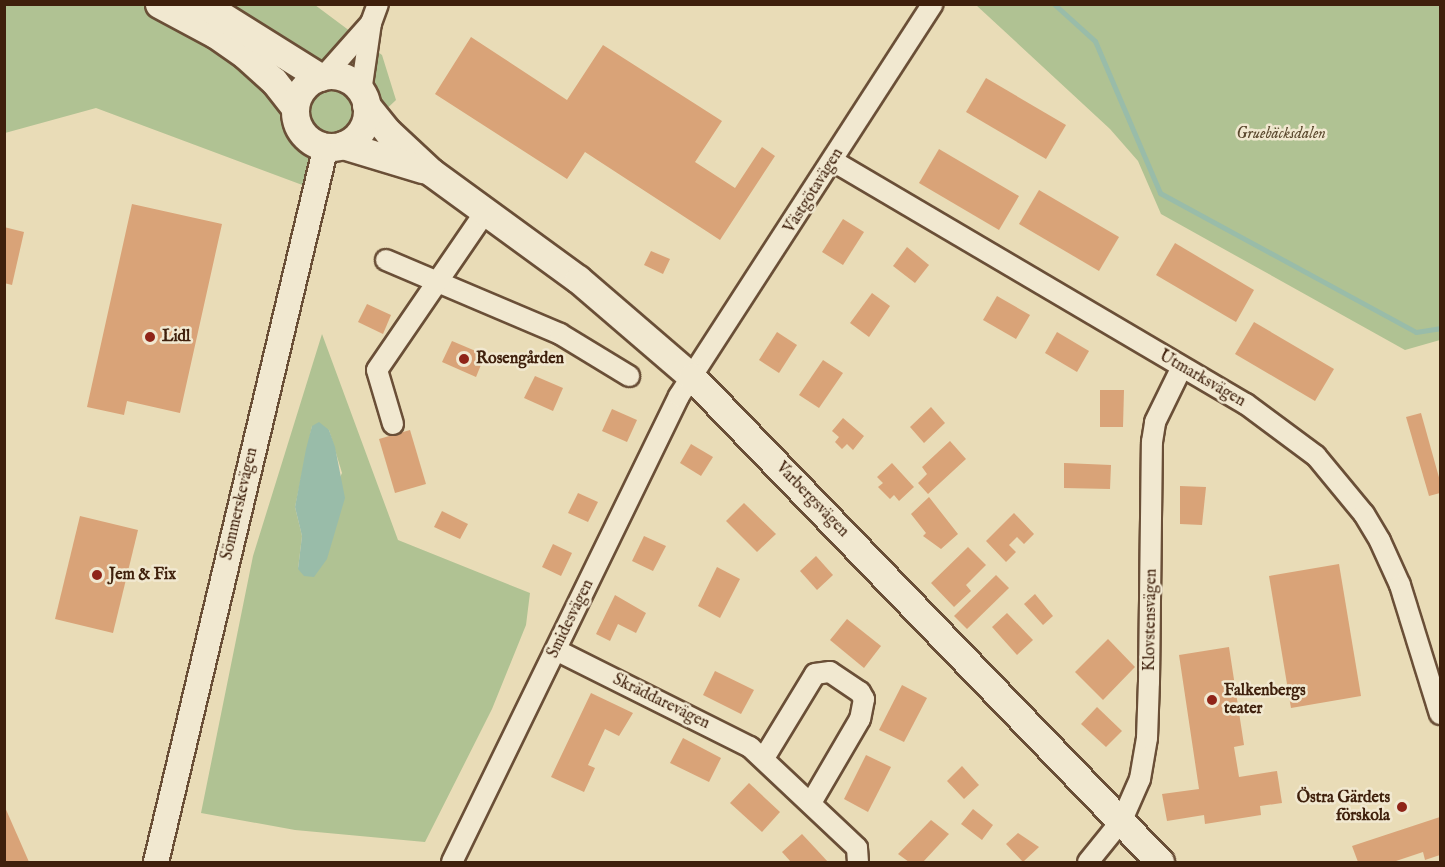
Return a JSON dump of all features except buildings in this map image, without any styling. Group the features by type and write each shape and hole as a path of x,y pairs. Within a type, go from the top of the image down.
{"main road":[{"path":"159,4 215,34 246,56 274,81 295,108 301,132 334,146 362,129 364,98 344,77 323,76 203,4"},
{"path":"295,108 301,91 323,76"},
{"name":"Varbergsvägen","path":"364,98 388,132 431,172 578,279 692,377 1122,820 1160,862"},
{"name":"Varbergsvägen","path":"334,146 431,172"}],"street":[{"path":"364,98 370,23 378,4"},
{"name":"Västgötavägen","path":"692,377 933,4"},
{"path":"323,76 370,23"},
{"name":"Sömmerskevägen","path":"156,862 334,146"},
{"name":"Utmarksvägen","path":"833,161 1246,404 1317,456 1364,514 1400,585 1440,714"},
{"path":"393,424 377,370 486,211"},
{"path":"386,260 438,280 560,334 628,376"},
{"name":"Klovstensvägen","path":"1088,862 1122,820 1140,779 1147,738 1152,442 1162,403 1182,367"},
{"name":"Smidesvägen","path":"452,862 692,377"},
{"name":"Skräddarevägen","path":"556,650 730,736 764,758 856,848 858,862"},
{"path":"764,758 815,674 830,672 860,692 864,699 860,719 811,803"}],"green space":[{"path":"4,5 315,5 382,55 396,100 305,186 96,108 5,133"},
{"name":"Gruebäcksdalen","path":"976,5 1440,5 1440,340 1405,350 1161,214 1138,161 1110,129"},
{"path":"322,334 398,540 530,593 526,625 492,709 425,842 295,830 201,813 253,556","holes":["312,426 329,430 342,473 298,569 302,536 295,507"]}],"shaded area":[{"path":"319,422 329,430 335,447 345,498 327,559 314,577 304,576 298,569 302,536 295,507 312,426"}],"waterway":[{"path":"1054,4 1095,41 1160,193 1416,332 1440,328"}],"place":[{"name":"Lidl","path":"150,337"},
{"name":"Rosengården","path":"464,359"},
{"name":"Jem & Fix","path":"97,575"},
{"name":"Falkenbergs teater","path":"1212,700"},
{"name":"Östra Gärdets förskola","path":"1402,807"}]}
